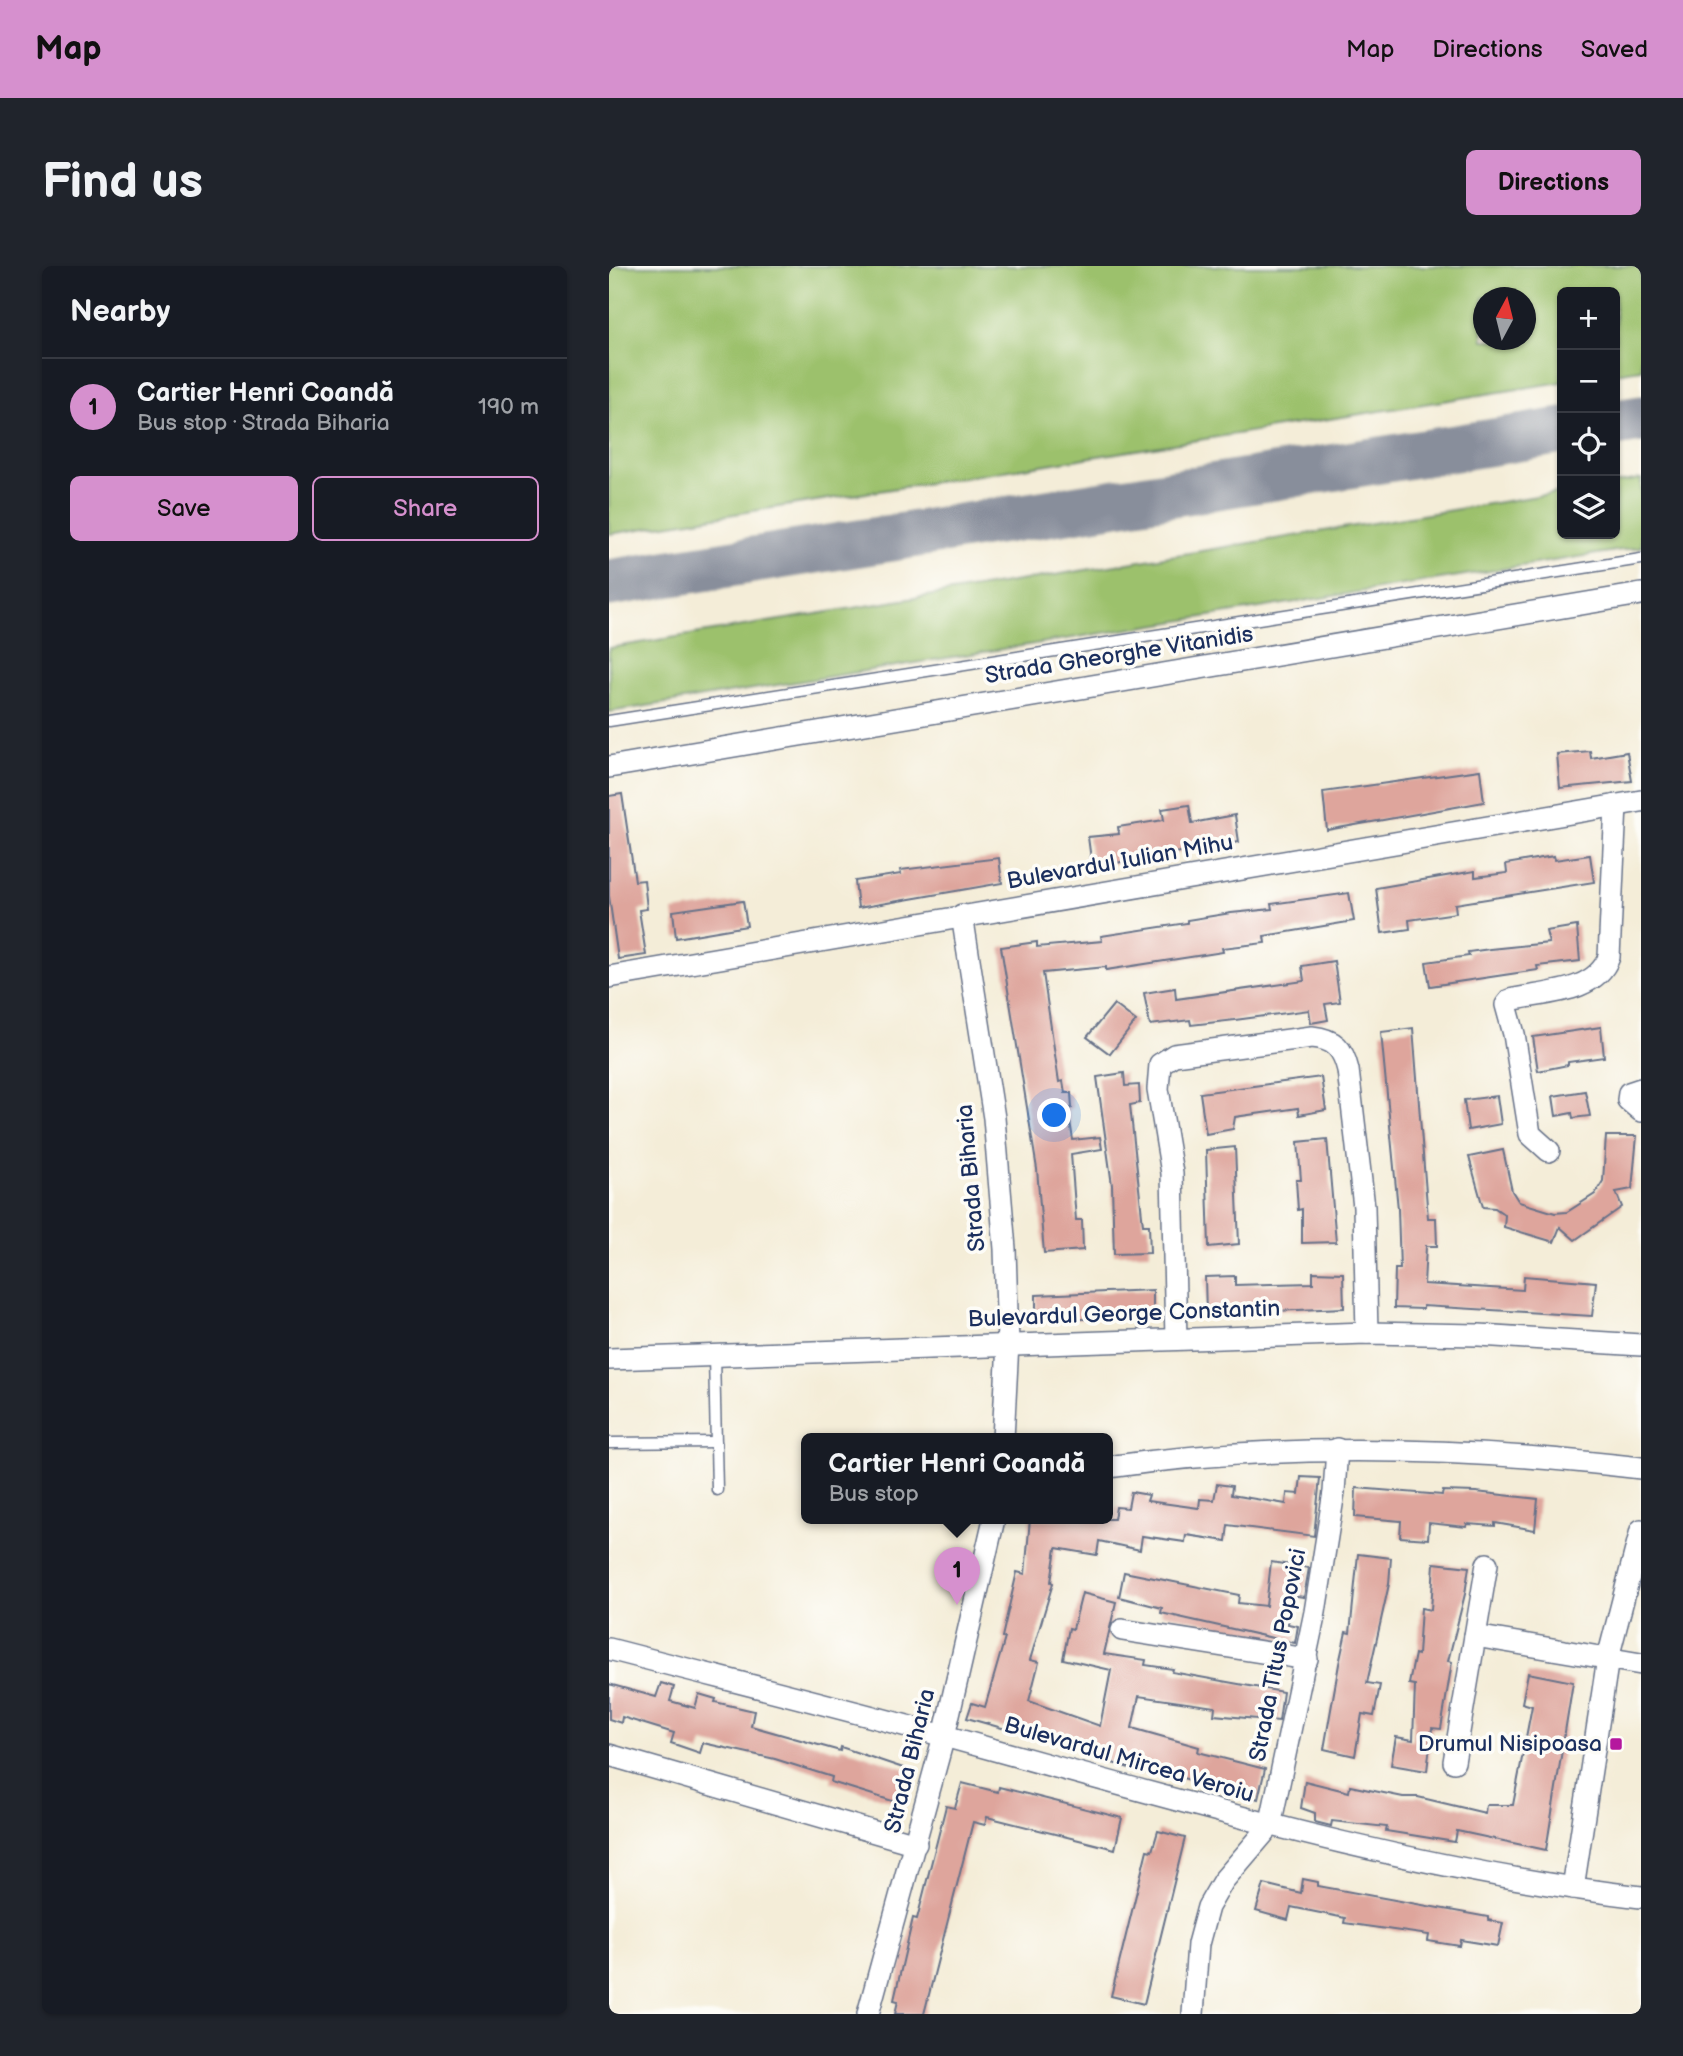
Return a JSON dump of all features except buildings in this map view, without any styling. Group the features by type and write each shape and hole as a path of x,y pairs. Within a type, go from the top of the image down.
{"street":[{"name":"Strada Gheorghe Vitanidis","path":"609,766 1639,595"},
{"name":"Bulevardul Iulian Mihu","path":"609,976 1641,801"},
{"path":"1549,1151 1530,1134 1514,1034 1506,1005 1510,1000 1585,983 1604,969 1609,957 1616,805"},
{"name":"Strada Biharia","path":"961,915 994,1118 1005,1249 1009,1343 1003,1433"},
{"path":"1176,1339 1172,1173 1158,1089 1160,1064 1174,1055 1312,1037 1326,1038 1336,1045 1344,1053 1348,1070 1364,1207 1367,1333"},
{"path":"1641,1089 1629,1093 1629,1100 1641,1111"},
{"name":"Bulevardul George Constantin","path":"609,1359 1009,1343 1367,1333 1479,1335 1641,1345"},
{"path":"1113,1466 1185,1458 1337,1450 1465,1451 1641,1468"},
{"name":"Strada Titus Popovici","path":"1193,2014 1198,1944 1208,1907 1223,1881 1270,1826 1307,1659 1335,1492 1337,1450"},
{"name":"Strada Biharia","path":"868,2014 944,1736 993,1524"},
{"path":"1573,1888 1608,1658 1641,1530"},
{"path":"1454,1762 1487,1564"},
{"path":"1122,1630 1307,1659"},
{"path":"1475,1636 1641,1664"},
{"name":"Bulevardul Mircea Veroiu","path":"609,1649 944,1736 1270,1826 1401,1856 1573,1888 1641,1897"},
{"path":"609,1755 916,1844"}],"lane":[{"path":"609,721 1641,559"},
{"path":"714,1355 717,1490"},
{"path":"609,1443 716,1443"}],"green space":[{"path":"609,266 1641,266 1641,369 1620,372 1620,287 1557,287 1557,383 609,534"},
{"path":"1641,479 1641,547 609,712 609,648 1557,493 1557,539 1620,539 1620,482"}],"taxiway":[{"path":"1620,422 1641,419"},
{"path":"609,583 1557,432"}],"place":[{"name":"Cartier Henri Coandă","path":"957,1605"},
{"name":"Drumul Nisipoasa","path":"1616,1744"}]}
